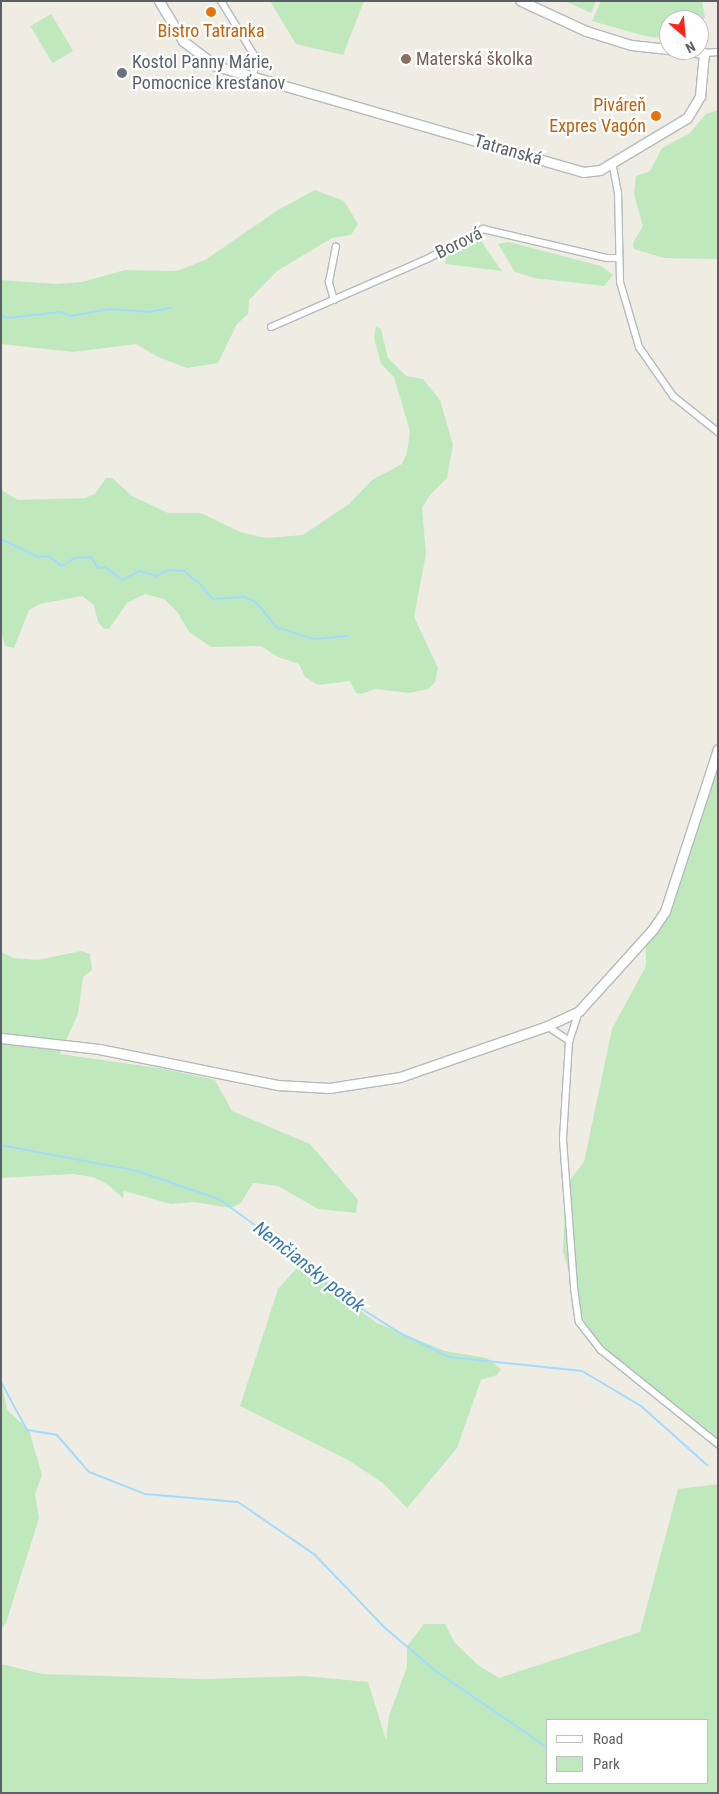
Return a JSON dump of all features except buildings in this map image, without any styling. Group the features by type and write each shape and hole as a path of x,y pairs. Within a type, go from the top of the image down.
{"street":[{"name":"Tatranská","path":"159,1 183,41 216,66 587,172 600,170 687,118 700,96 703,60"},
{"path":"221,1 254,55 256,65 252,76"},
{"path":"521,1 586,31 632,44 659,47"},
{"path":"612,162 618,192 619,258 624,299 639,347 673,396 718,432"},
{"name":"Borová","path":"271,327 427,259 484,229 607,258 619,258"},
{"path":"334,300 330,282 336,247"},
{"path":"1,1038 99,1049 278,1085 328,1088 400,1077 547,1026 579,1011 648,935 664,911 718,749"},
{"path":"579,1011 570,1041 563,1140 574,1288 579,1322 601,1350 718,1444"},
{"path":"547,1026 570,1041"}],"green space":[{"path":"270,1 364,1 343,55 296,44"},
{"path":"565,1 596,1 591,13"},
{"path":"601,1 702,1 704,10 659,10 659,38 645,36 592,21"},
{"path":"51,14 73,51 53,63 30,26"},
{"path":"718,110 718,259 664,258 634,249 633,243 643,226 634,195 636,176 650,171 662,148 690,133 706,114"},
{"path":"315,190 344,201 358,224 351,235 332,238 277,271 249,300 248,314 237,324 218,363 187,368 158,357 136,344 73,352 1,344 1,280 56,284 82,282 125,270 177,271 205,260 278,210"},
{"path":"476,241 481,241 502,271 445,264 446,254"},
{"path":"509,242 601,266 613,275 604,286 534,278 515,272 498,244"},
{"path":"376,326 381,329 388,358 406,376 423,379 440,400 453,445 447,478 430,495 422,508 426,554 414,617 438,668 435,682 428,689 409,693 375,689 361,694 356,693 350,681 318,685 305,677 299,664 278,657 261,646 211,647 189,632 178,613 164,599 145,594 127,603 109,629 104,629 98,622 94,605 82,596 40,604 29,610 14,648 5,646 1,631 1,485 3,491 18,500 85,498 95,494 106,478 112,478 132,496 168,513 201,513 240,532 266,538 303,535 349,504 372,480 402,464 407,452 410,431 394,377 381,364 374,337"},
{"path":"718,757 718,1450 591,1344 563,1252 566,1185 584,1162 612,1029 646,966 646,946 673,907 698,814"},
{"path":"81,951 90,954 92,970 83,977 78,1014 60,1054 165,1069 215,1080 232,1111 310,1144 358,1200 356,1213 318,1209 278,1186 253,1183 241,1203 231,1208 194,1202 171,1204 124,1191 123,1198 107,1184 93,1177 72,1174 1,1178 1,952 14,958 38,960"},
{"path":"305,1259 349,1302 377,1323 445,1351 487,1358 501,1369 497,1375 481,1380 457,1448 407,1508 383,1483 348,1460 240,1406 278,1289"},
{"path":"1,1380 7,1410 29,1430 42,1475 35,1494 39,1518 6,1623 1,1629"},
{"path":"718,1484 718,1793 1,1793 1,1664 43,1674 202,1679 305,1676 368,1682 386,1740 389,1716 407,1667 407,1646 424,1624 445,1624 455,1643 478,1665 499,1678 640,1632 678,1489"}],"waterway":[{"path":"1,315 8,318 60,312 71,316 109,309 148,312 171,308"},
{"path":"1,539 38,557 49,556 62,566 75,558 91,557 98,568 105,567 122,580 140,571 156,576 168,570 184,571 199,583 213,599 244,597 256,602 276,627 314,639 348,636"},
{"name":"Nemčiansky potok","path":"1,1145 137,1171 219,1199 285,1247 335,1292 400,1333 449,1357 582,1371 641,1406 707,1465"},
{"path":"1,1382 27,1430 57,1435 89,1472 145,1494 238,1502 315,1555 385,1628 437,1672 546,1747"}],"place":[{"name":"Bistro Tatranka","path":"211,12"},
{"name":"Materská školka","path":"406,59"},
{"name":"Kostol Panny Márie, Pomocnice kresťanov","path":"122,73"},
{"name":"Piváreň Expres Vagón","path":"656,116"}]}
